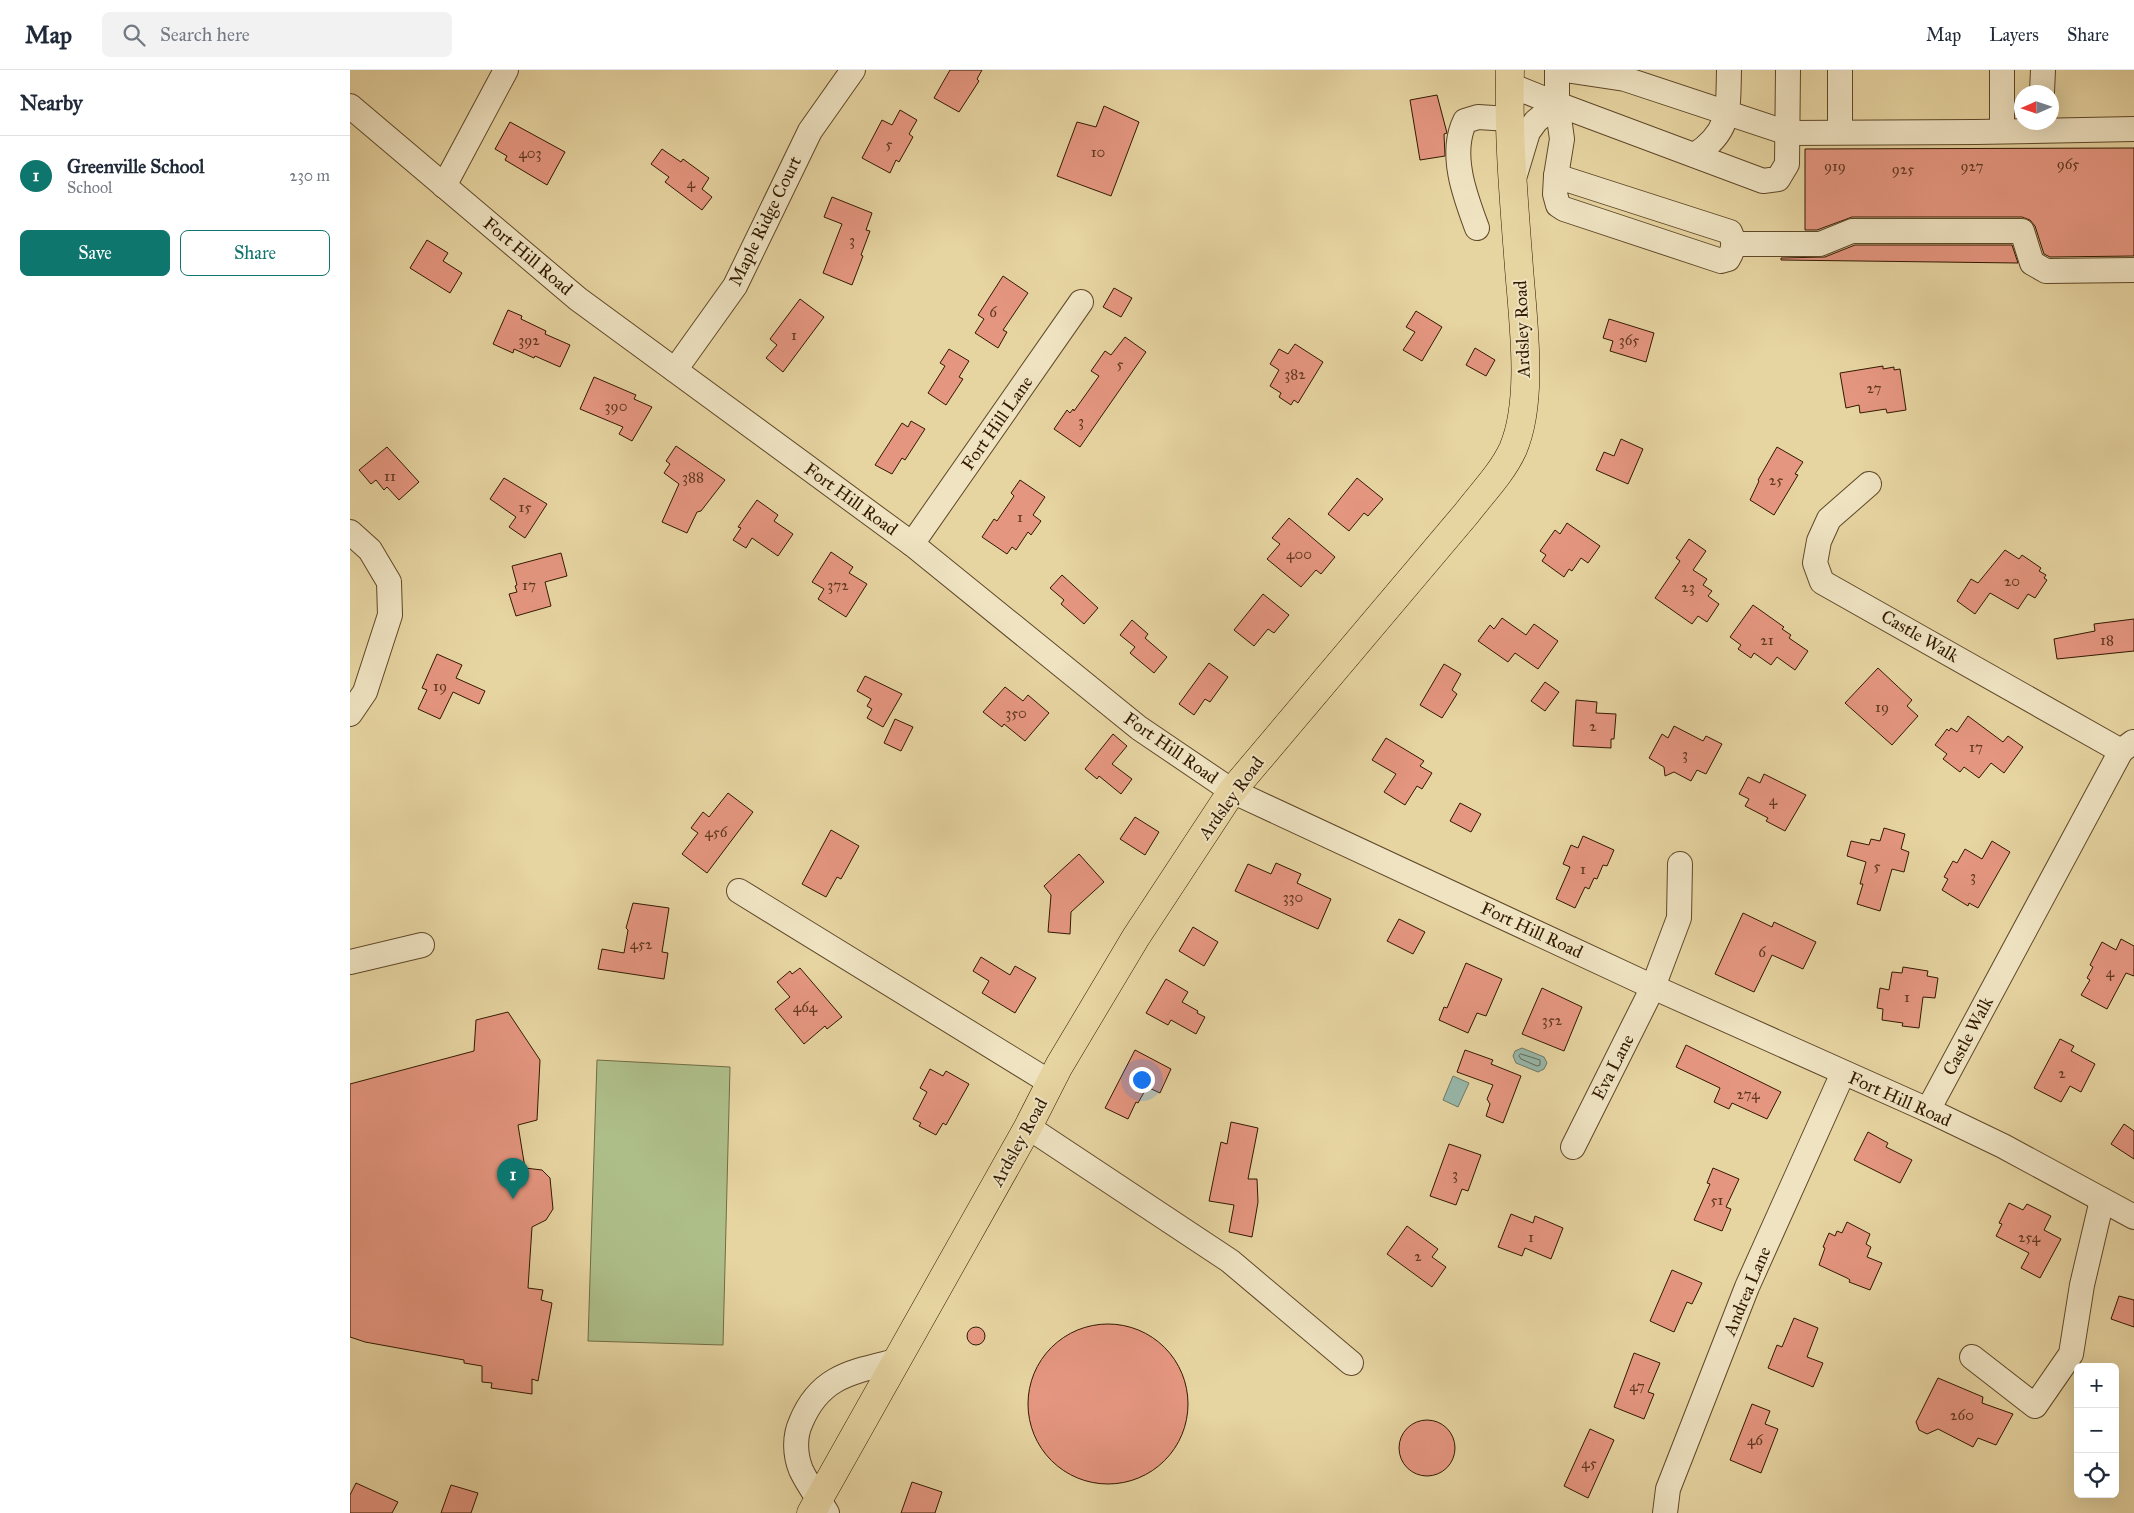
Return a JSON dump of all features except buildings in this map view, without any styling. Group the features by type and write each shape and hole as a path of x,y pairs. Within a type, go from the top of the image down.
{"main road":[{"name":"Ardsley Road","path":"819,1509 896,1361 1028,1127 1059,1066 1136,937 1232,790 1466,514 1502,467 1512,450 1521,424 1526,354 1512,181 1509,119 1510,77"}],"street":[{"path":"444,186 506,70"},
{"name":"Maple Ridge Court","path":"675,370 735,286 810,131 853,70"},
{"path":"1557,70 1557,104 1562,139 1556,176 1730,232 1734,244 1820,244 1852,231 2022,232 2032,263 2046,271 2134,270"},
{"path":"1566,70 1625,79 1788,133 2014,130"},
{"path":"1695,155 1708,146 1716,137 1728,113 1729,70"},
{"path":"1510,77 1557,104 1763,181 1778,179 1787,164 1788,70"},
{"path":"1840,70 1840,131"},
{"path":"2002,70 2002,131"},
{"path":"2042,85 2043,70"},
{"path":"1512,181 1528,132 1536,121 1557,104"},
{"name":"Fort Hill Road","path":"350,106 578,299 912,544 1139,728 1232,790 1653,987 1928,1110 2003,1146 2134,1217"},
{"path":"1478,228 1463,186 1459,155 1460,132 1465,121 1478,117 1509,119"},
{"path":"2059,127 2134,129"},
{"name":"Fort Hill Lane","path":"912,544 1081,302"},
{"name":"Castle Walk","path":"1868,484 1829,519 1822,534 1814,563 1822,582 2128,746 1928,1110"},
{"path":"350,532 370,550 389,582 390,616 365,692 350,714"},
{"name":"Eva Lane","path":"1572,1148 1653,987 1679,918 1680,864"},
{"path":"739,891 1051,1083"},
{"path":"350,962 422,944"},
{"name":"Andrea Lane","path":"1665,1513 1668,1489 1747,1287 1843,1073"},
{"path":"1028,1127 1230,1261 1351,1363"},
{"path":"1972,1357 2035,1406 2071,1354 2082,1285 2102,1200"},
{"path":"819,1509 801,1470 796,1448 796,1432 804,1414 818,1392 832,1382 856,1372 896,1361"}],"green space":[{"path":"597,1060 730,1067 723,1345 588,1341"}],"water":[{"path":"1522,1048 1544,1057 1547,1063 1544,1069 1538,1072 1516,1063 1513,1056 1515,1051"},
{"path":"1453,1076 1469,1083 1458,1107 1443,1100"}],"place":[{"name":"Greenville School","path":"513,1199"}]}
